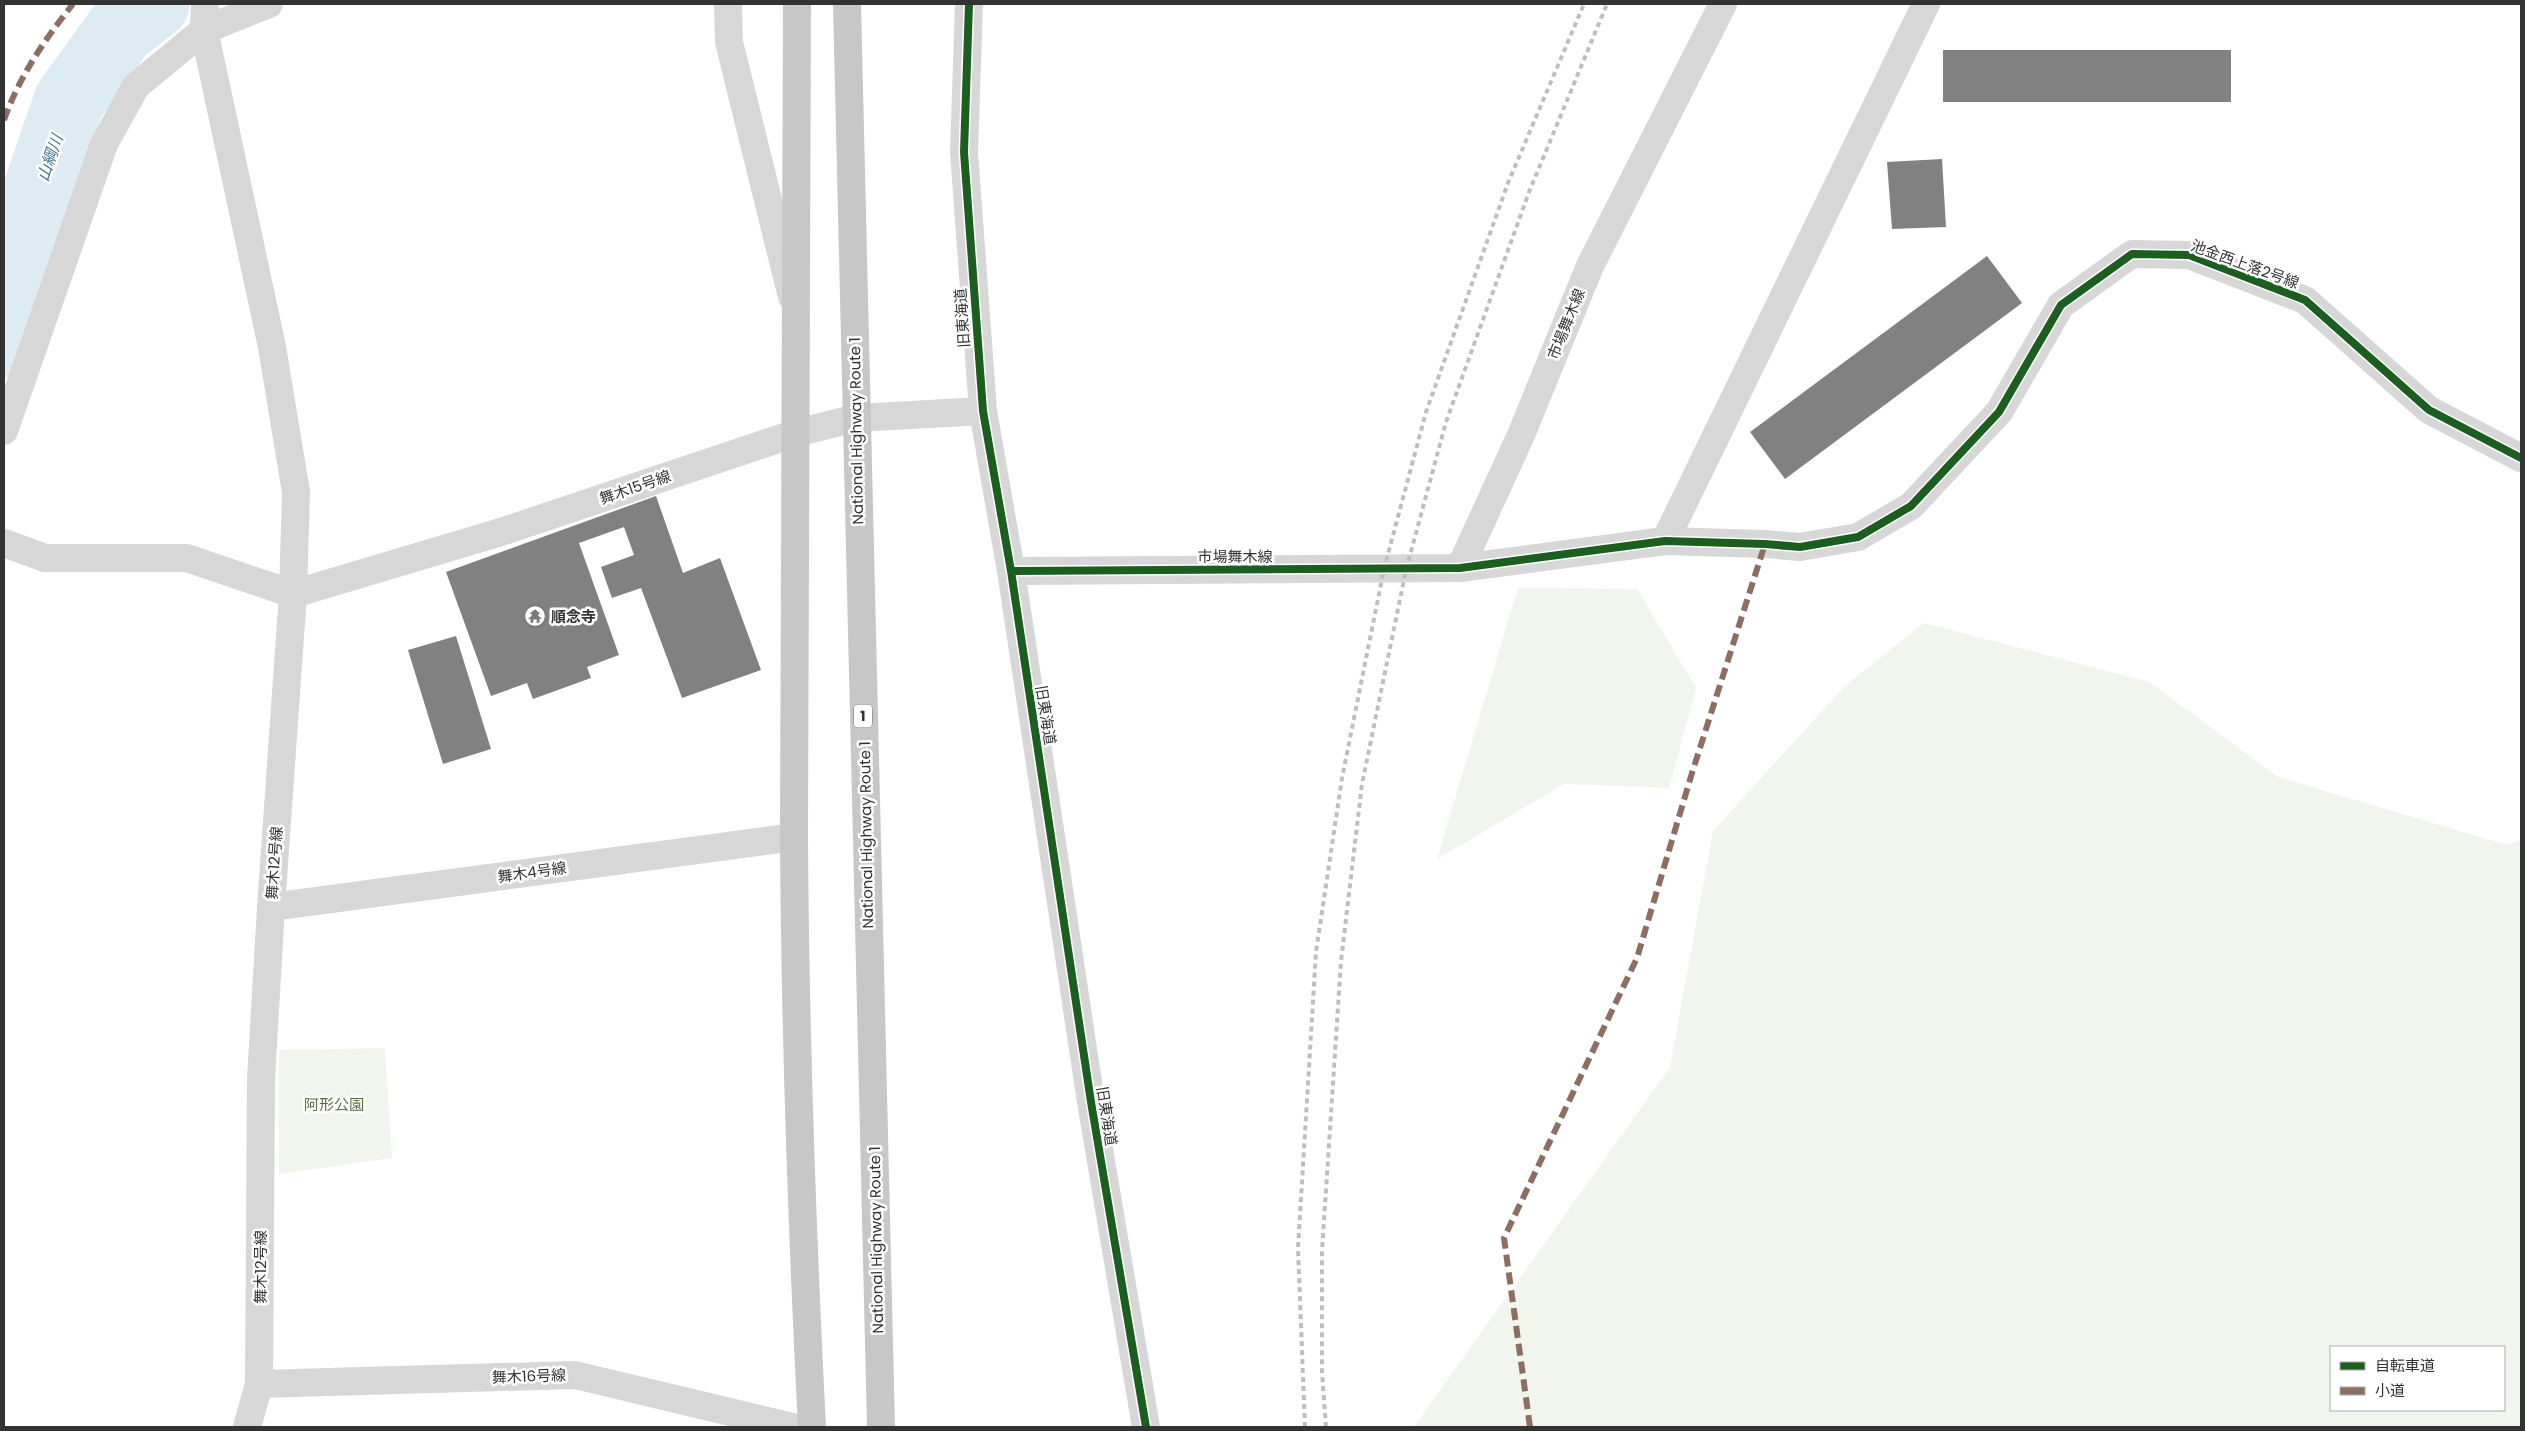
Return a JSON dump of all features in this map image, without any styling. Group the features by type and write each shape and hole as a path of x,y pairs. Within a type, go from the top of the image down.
{"highway":[{"path":"797,4 798,322 794,837 801,1213 812,1427"},
{"name":"National Highway Route 1","path":"847,4 881,1427"}],"street":[{"path":"4,431 104,144 136,86 204,17 269,4"},
{"path":"728,4 729,42 798,322"},
{"name":"旧東海道","path":"969,4 964,152 983,412 1011,571 1094,1122 1146,1427"},
{"name":"市場舞木線","path":"1011,571 1460,568 1521,435 1590,266 1723,4"},
{"path":"1665,541 1926,4"},
{"name":"舞木12号線","path":"204,17 272,347 296,492 293,594 270,907 261,1079 259,1384 247,1427"},
{"name":"池金西上落2号線","path":"1460,568 1665,541 1800,547 1858,537 1911,506 1999,412 2061,305 2132,254 2189,255 2305,300 2429,410 2521,458"},
{"name":"舞木15号線","path":"293,594 501,532 796,433 856,418 983,412"},
{"path":"10,550 45,558 187,558 293,594"},
{"name":"舞木4号線","path":"270,907 794,837"},
{"name":"舞木16号線","path":"259,1384 575,1375 793,1427"}],"green space":[{"path":"1518,588 1637,589 1696,688 1669,788 1564,784 1437,859"},
{"path":"1924,623 2149,682 2278,777 2507,845 2521,840 2521,1427 1414,1427 1670,1067 1713,831 1844,687"},
{"name":"阿形公園","path":"385,1048 392,1158 279,1174 279,1050"}],"building":[{"path":"1943,50 2231,50 2231,102 1943,102"},
{"path":"1942,159 1946,227 1892,229 1887,162"},
{"path":"1987,256 2022,303 1785,479 1750,432"},
{"path":"656,496 683,573 720,558 761,670 682,698 641,588 612,598 601,567 634,555 624,527 579,543 619,655 587,667 591,678 533,699 527,683 491,696 446,572"},
{"path":"456,636 491,749 443,764 408,650"}],"waterway":[{"name":"山綱川","path":"4,342 9,334 16,255 69,101 121,29 154,4"}],"railway":[{"path":"1305,1427 1298,1248 1316,952 1342,778 1384,569 1426,412 1508,183 1584,4"},
{"path":"1326,1427 1322,1373 1322,1251 1341,961 1362,784 1406,570 1446,422 1529,192 1607,4"}],"marked path":[{"path":"4,120 25,74 73,4"},
{"path":"1530,1427 1504,1238 1637,958 1692,773 1765,544"}],"cycle path":[{"path":"969,4 964,152 983,411 1011,571 1091,1102 1146,1427"},
{"path":"1011,571 1460,568 1665,541 1800,547 1858,537 1911,506 1999,412 2061,305 2132,254 2189,255 2305,300 2429,410 2521,458"}],"place":[{"name":"順念寺","path":"535,616"}]}
